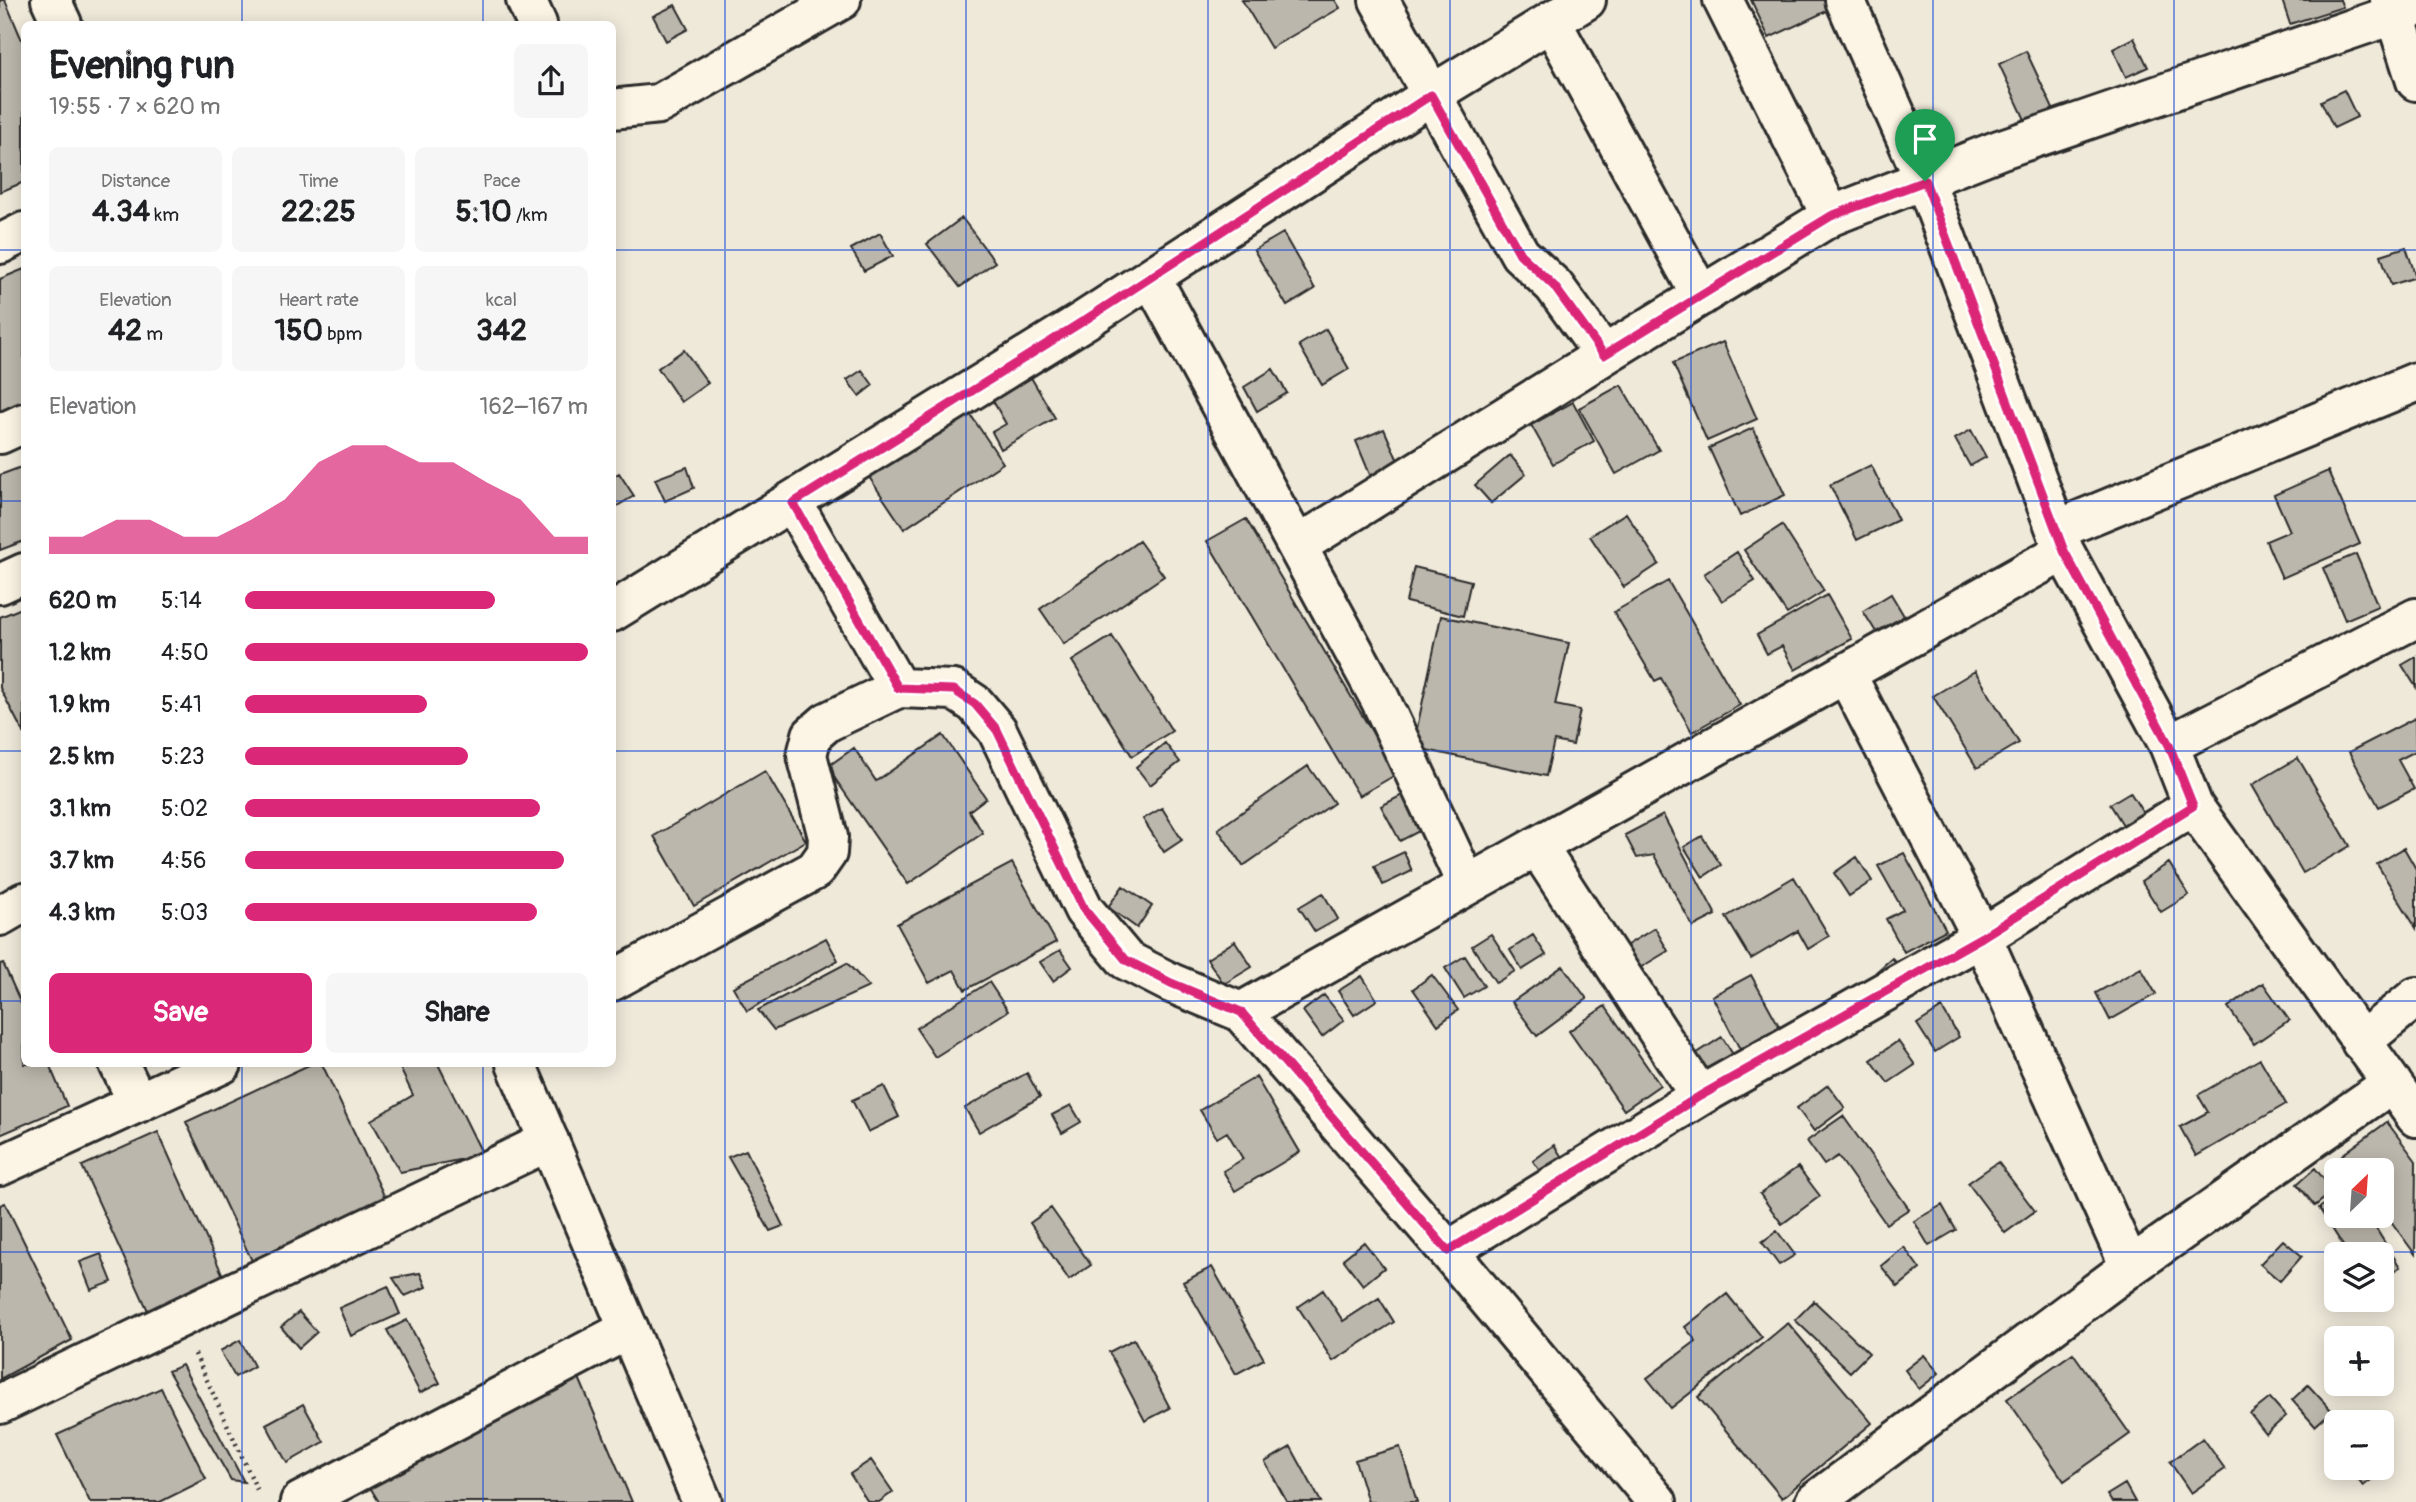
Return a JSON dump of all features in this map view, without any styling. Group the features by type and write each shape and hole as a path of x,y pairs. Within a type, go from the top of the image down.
{"street":[{"path":"51,0 61,21"},
{"path":"526,0 536,21"},
{"path":"616,109 659,104 841,0"},
{"path":"1379,0 1520,254 1554,286 1604,355"},
{"path":"616,610 793,503 1151,277 1431,95 1586,0"},
{"path":"1723,0 1831,216"},
{"path":"1845,0 1925,181 2060,541 2169,745 2193,806 2416,1117"},
{"path":"1297,546 1831,216 1999,150 2400,7 2416,81"},
{"path":"1551,21 1701,296"},
{"path":"0,244 21,234"},
{"path":"1151,277 1380,699 1467,885"},
{"path":"1241,1012 1846,674 2060,541 2416,382"},
{"path":"0,434 21,424"},
{"path":"793,503 898,688"},
{"path":"0,584 21,574"},
{"path":"2169,745 2416,618"},
{"path":"1846,674 1982,937 2130,1267"},
{"path":"616,979 815,870 827,853 828,837 807,755 812,735 827,722 898,688 954,690 975,704 997,730 1084,909 1126,960 1171,983 1241,1012 1448,1251 1657,1502"},
{"path":"1448,1251 1700,1096 1982,937 2193,806"},
{"path":"1537,846 1700,1096"},
{"path":"0,916 21,904"},
{"path":"2361,1042 2416,997"},
{"path":"120,1067 138,1103"},
{"path":"0,1166 216,1067"},
{"path":"517,1067 702,1502"},
{"path":"1815,1502 2130,1267 2392,1083"},
{"path":"0,1404 549,1141"},
{"path":"300,1502 357,1489 629,1329"}],"path":[{"path":"179,1318 262,1502"}],"building":[{"path":"0,0 5,0 21,38 21,183 0,192"},
{"path":"1242,0 1335,0 1340,8 1271,48"},
{"path":"1751,0 1824,0 1829,10 1769,38"},
{"path":"2282,0 2340,0 2343,7 2290,24"},
{"path":"675,5 688,29 666,41 653,16"},
{"path":"2134,38 2148,67 2126,77 2113,49"},
{"path":"2026,51 2054,111 2027,124 1999,64"},
{"path":"2344,90 2357,117 2334,128 2321,101"},
{"path":"962,218 995,262 960,287 927,244"},
{"path":"880,233 893,256 864,271 851,249"},
{"path":"1283,233 1315,289 1287,306 1254,250"},
{"path":"2406,247 2416,277 2391,285 2381,255"},
{"path":"21,270 21,406 0,416 0,279"},
{"path":"1326,329 1349,369 1322,385 1299,345"},
{"path":"1723,342 1757,419 1707,441 1673,363"},
{"path":"684,350 708,383 681,402 658,368"},
{"path":"1023,364 1055,418 1001,449 992,432 1006,424 984,385"},
{"path":"1273,369 1287,393 1257,411 1244,387"},
{"path":"862,370 873,385 859,396 847,380"},
{"path":"1621,385 1659,450 1616,474 1579,408"},
{"path":"1573,402 1594,441 1553,464 1531,425"},
{"path":"966,408 1003,463 904,529 867,474"},
{"path":"1753,428 1785,495 1740,516 1709,448"},
{"path":"1384,429 1402,470 1373,482 1356,441"},
{"path":"1971,430 1986,457 1970,466 1955,439"},
{"path":"1510,455 1526,474 1491,503 1475,485"},
{"path":"1871,465 1898,520 1857,540 1830,485"},
{"path":"21,467 21,542 0,550 0,475"},
{"path":"687,467 694,488 665,501 655,479"},
{"path":"2328,471 2360,544 2282,578 2266,541 2290,531 2274,495"},
{"path":"619,473 634,496 616,507 616,475"},
{"path":"1626,513 1659,564 1624,587 1590,536"},
{"path":"1246,519 1397,774 1359,796 1207,541"},
{"path":"1782,525 1824,591 1787,614 1744,550"},
{"path":"1139,541 1164,576 1064,644 1040,609"},
{"path":"1737,552 1755,581 1722,601 1704,574"},
{"path":"2356,554 2378,606 2345,620 2323,568"},
{"path":"1414,567 1471,581 1463,616 1406,602"},
{"path":"1668,581 1740,705 1692,732 1661,678 1655,681 1614,612"},
{"path":"1891,594 1904,616 1876,632 1863,611"},
{"path":"1827,595 1852,639 1795,670 1782,646 1767,654 1757,635"},
{"path":"21,608 21,728 0,688 0,617"},
{"path":"1441,616 1569,643 1555,705 1580,710 1573,745 1554,741 1546,776 1413,747"},
{"path":"1112,636 1172,731 1132,756 1072,661"},
{"path":"2416,657 2416,687 2402,665"},
{"path":"1975,671 2019,743 1977,768 1933,696"},
{"path":"2415,718 2416,751 2398,760 2414,789 2379,807 2349,752"},
{"path":"943,735 986,798 969,811 983,833 908,884 827,767 854,748 876,781"},
{"path":"1165,743 1180,762 1150,785 1136,767"},
{"path":"2298,758 2350,846 2303,873 2252,785"},
{"path":"1308,766 1334,803 1243,866 1218,829"},
{"path":"765,771 806,841 694,906 654,836"},
{"path":"2130,792 2148,821 2128,833 2110,804"},
{"path":"1406,793 1425,828 1400,841 1381,806"},
{"path":"1162,808 1182,840 1164,852 1143,819"},
{"path":"1663,815 1716,915 1693,927 1654,855 1637,858 1625,835"},
{"path":"1702,836 1721,865 1703,877 1684,847"},
{"path":"2404,848 2416,869 2416,928 2377,864"},
{"path":"1404,852 1412,871 1383,885 1374,866"},
{"path":"1904,853 1946,930 1904,952 1886,919 1903,910 1878,866"},
{"path":"1857,857 1872,881 1849,896 1834,873"},
{"path":"1012,863 1056,942 965,990 954,970 929,983 897,924"},
{"path":"2169,863 2189,895 2161,912 2141,881"},
{"path":"1794,877 1829,936 1808,949 1798,931 1751,959 1726,917"},
{"path":"1123,886 1152,906 1137,928 1108,907"},
{"path":"1323,893 1338,919 1315,932 1299,907"},
{"path":"1655,928 1668,951 1633,972 1619,950"},
{"path":"1491,934 1515,971 1496,983 1472,946"},
{"path":"1533,935 1546,955 1522,970 1510,950"},
{"path":"826,938 838,960 747,1011 733,987"},
{"path":"1235,941 1252,967 1224,984 1207,959"},
{"path":"1060,950 1072,967 1053,981 1040,962"},
{"path":"1465,956 1484,986 1464,998 1445,968"},
{"path":"1892,958 1902,968 1882,984 1876,972"},
{"path":"3,963 21,1003 21,1067 50,1067 67,1106 0,1135 0,964"},
{"path":"847,963 869,987 774,1030 758,1010"},
{"path":"1563,966 1587,999 1537,1036 1512,1002"},
{"path":"2141,968 2156,994 2110,1020 2096,993"},
{"path":"1432,975 1458,1010 1438,1025 1413,989"},
{"path":"1751,975 1783,1033 1743,1055 1712,996"},
{"path":"1362,976 1377,1000 1354,1015 1338,991"},
{"path":"989,982 1008,1011 935,1057 916,1028"},
{"path":"2263,983 2289,1020 2254,1044 2228,1007"},
{"path":"1324,995 1344,1020 1322,1037 1303,1011"},
{"path":"1605,1006 1660,1085 1624,1110 1569,1031"},
{"path":"1942,1008 1959,1037 1935,1052 1917,1024"},
{"path":"1722,1037 1739,1064 1705,1086 1688,1059"},
{"path":"1898,1041 1915,1065 1888,1083 1871,1060"},
{"path":"2260,1059 2286,1104 2196,1156 2180,1127 2208,1112 2198,1095"},
{"path":"305,1067 323,1067 388,1204 254,1265 186,1122"},
{"path":"399,1067 439,1067 483,1155 400,1172 371,1120 413,1095"},
{"path":"1027,1073 1040,1097 979,1132 965,1108"},
{"path":"1256,1077 1300,1152 1235,1191 1223,1171 1243,1159 1227,1132 1217,1138 1200,1110"},
{"path":"1828,1085 1845,1108 1814,1131 1797,1108"},
{"path":"884,1086 899,1117 868,1132 852,1100"},
{"path":"1071,1105 1081,1122 1062,1133 1052,1115"},
{"path":"1843,1116 1909,1209 1886,1224 1838,1156 1824,1165 1807,1141"},
{"path":"2387,1122 2416,1161 2415,1254 2394,1225 2394,1158 2344,1158 2342,1155"},
{"path":"158,1132 225,1280 149,1313 82,1166"},
{"path":"1554,1145 1565,1162 1544,1177 1533,1161"},
{"path":"746,1150 783,1226 770,1231 728,1157"},
{"path":"1998,1162 2035,1211 2005,1233 1968,1183"},
{"path":"1798,1167 1820,1196 1782,1224 1760,1194"},
{"path":"2315,1168 2324,1180 2324,1198 2315,1206 2297,1184"},
{"path":"5,1203 72,1340 0,1379 0,1205"},
{"path":"1942,1205 1956,1230 1929,1246 1914,1221"},
{"path":"1051,1208 1091,1265 1069,1280 1030,1223"},
{"path":"2332,1228 2376,1228 2384,1242 2341,1242"},
{"path":"1777,1231 1795,1255 1779,1265 1762,1242"},
{"path":"2283,1240 2302,1256 2280,1281 2260,1264"},
{"path":"1364,1242 1384,1268 1363,1285 1343,1259"},
{"path":"1904,1247 1920,1269 1898,1287 1881,1266"},
{"path":"101,1254 112,1282 91,1290 80,1262"},
{"path":"2394,1257 2400,1267 2394,1271"},
{"path":"1212,1267 1264,1359 1236,1374 1183,1282"},
{"path":"420,1273 426,1287 405,1296 393,1278"},
{"path":"388,1286 400,1314 351,1336 339,1308"},
{"path":"1323,1290 1343,1321 1379,1298 1394,1322 1333,1361 1298,1307"},
{"path":"1727,1294 1762,1337 1671,1408 1647,1378 1696,1341 1685,1327"},
{"path":"1814,1301 1869,1353 1850,1372 1795,1320"},
{"path":"299,1312 317,1332 299,1348 281,1327"},
{"path":"407,1320 440,1383 420,1393 387,1330"},
{"path":"1788,1323 1872,1423 1782,1498 1698,1397"},
{"path":"1134,1339 1170,1408 1145,1421 1109,1352"},
{"path":"240,1340 254,1366 235,1377 220,1351"},
{"path":"2073,1353 2130,1434 2064,1481 2007,1399"},
{"path":"1924,1355 1939,1373 1919,1389 1905,1370"},
{"path":"571,1359 632,1502 379,1502 363,1476"},
{"path":"182,1365 244,1482 231,1480 168,1371"},
{"path":"2308,1385 2331,1410 2324,1410 2324,1418 2315,1426 2292,1400"},
{"path":"161,1388 206,1479 160,1502 90,1502 57,1435"},
{"path":"2270,1398 2286,1416 2266,1434 2250,1414"},
{"path":"303,1404 324,1442 287,1463 266,1424"},
{"path":"2203,1438 2225,1469 2191,1493 2170,1462"},
{"path":"1291,1447 1321,1502 1287,1502 1265,1462"},
{"path":"1400,1447 1417,1502 1368,1502 1355,1460"},
{"path":"871,1460 893,1492 879,1502 868,1502 850,1474"},
{"path":"2358,1480 2371,1480 2363,1486"},
{"path":"2125,1484 2135,1502 2112,1502 2107,1495"}],"route":[{"path":"1431,95 1520,254 1554,286 1604,355 1831,216 1925,181 2064,551 2169,745 2193,806 1982,937 1700,1096 1448,1251 1241,1012 1171,983 1126,960 1084,909 997,730 975,704 954,690 898,688 793,503 1085,320 1431,95"}]}
